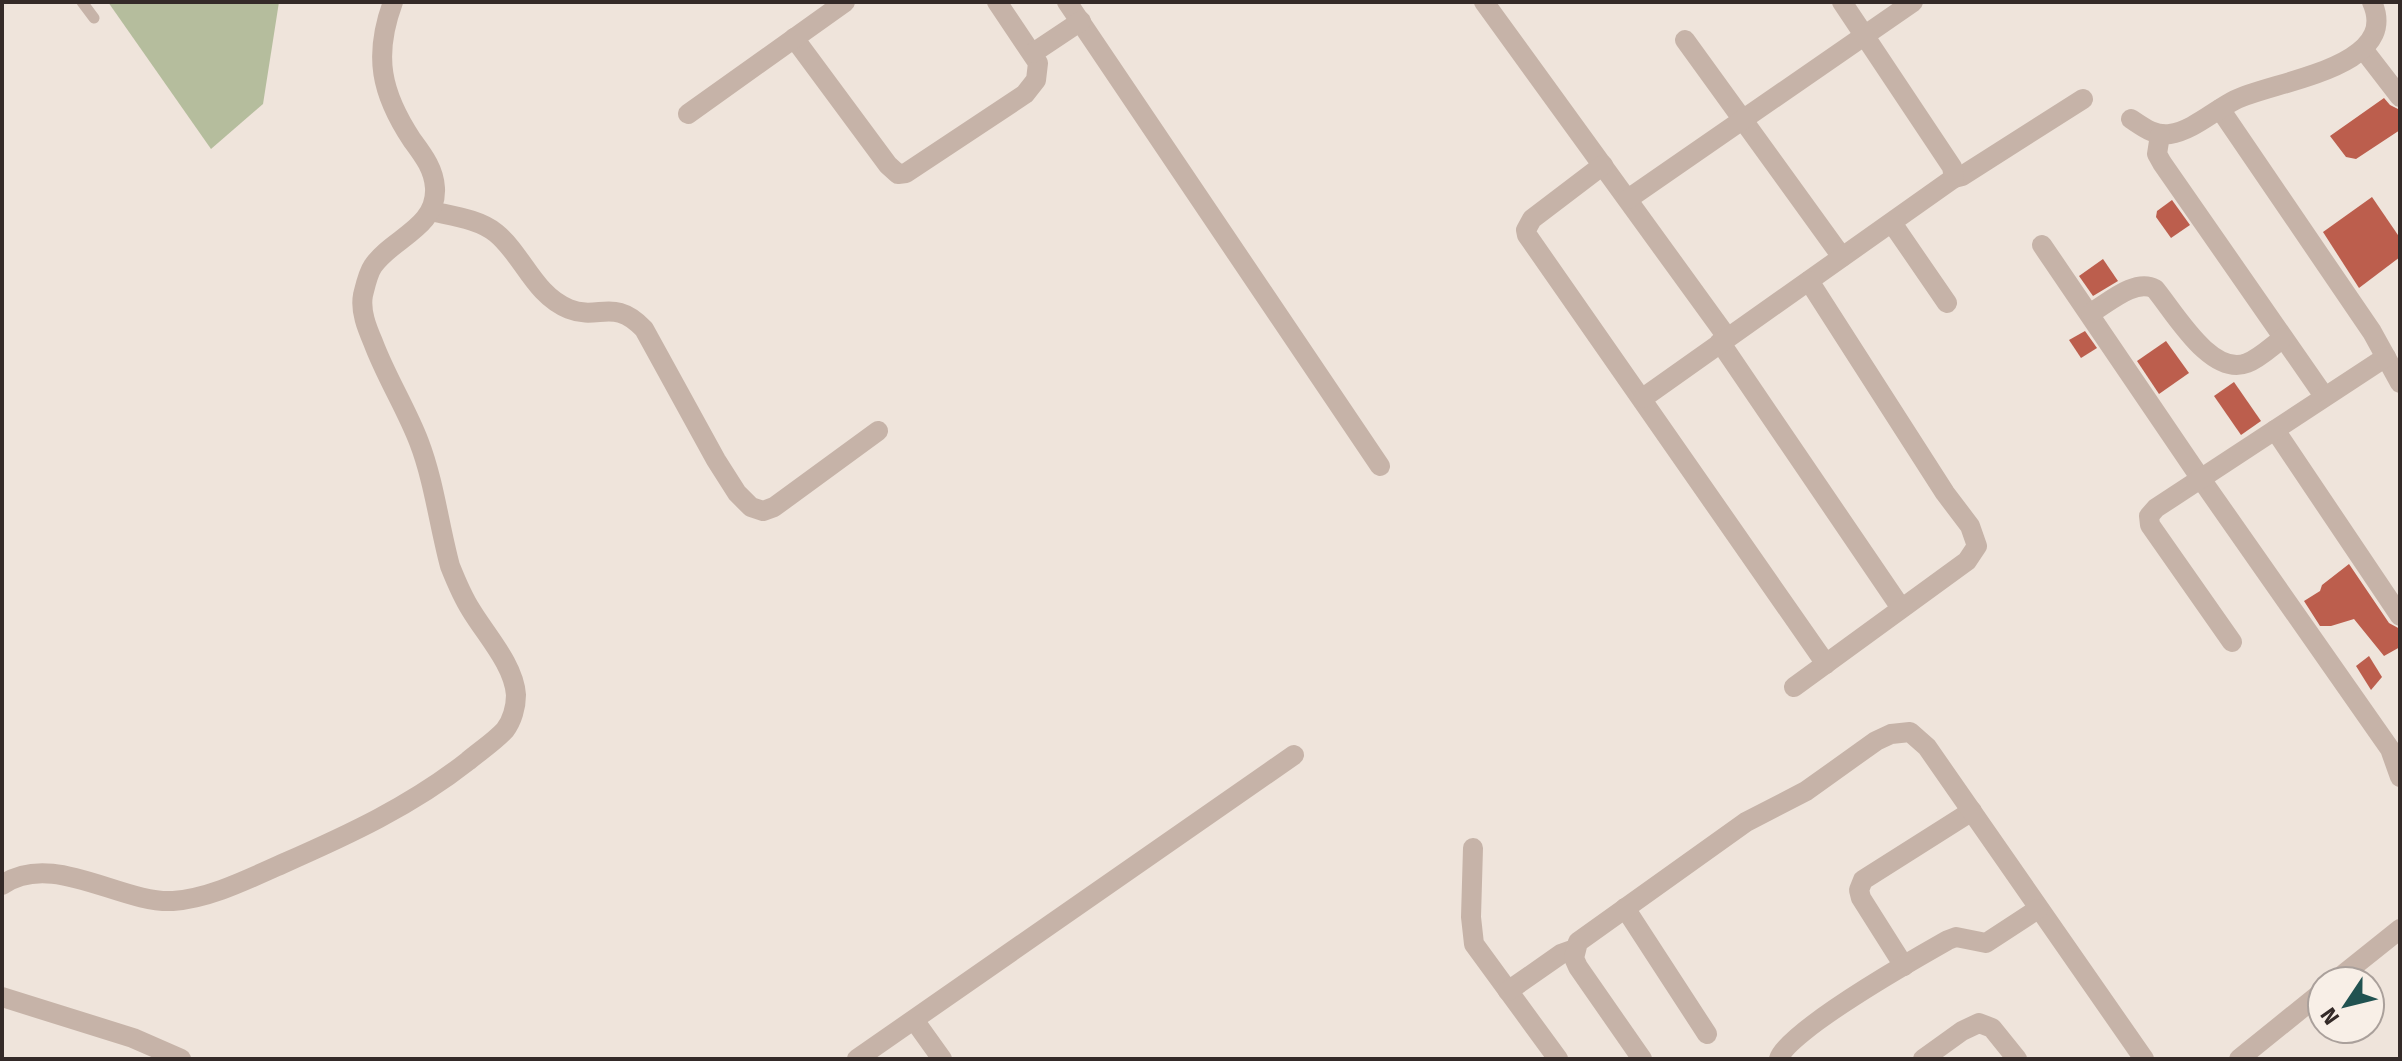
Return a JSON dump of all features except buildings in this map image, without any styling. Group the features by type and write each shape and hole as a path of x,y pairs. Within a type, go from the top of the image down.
{"street":[{"path":"2,885 22,875 50,874 94,882 157,900 173,901 236,884 351,833 413,800 439,784 506,729 513,715 516,694 510,673 457,584 419,443 380,362 365,319 363,298 372,267 421,225 431,211 435,193 434,178 427,160 398,116 385,88 380,63 393,2"},
{"path":"688,114 845,2"},
{"path":"794,38 888,165 898,174 914,169 1032,87 1039,73 1038,63 997,2"},
{"path":"1067,2 1380,466"},
{"path":"1484,2 1628,199 1901,608"},
{"path":"1842,2 1952,167 1954,178"},
{"path":"1628,199 1913,2"},
{"path":"2131,119 2153,133 2177,133 2266,87 2331,68 2363,49 2375,34 2377,21 2372,2"},
{"path":"1033,53 1081,21"},
{"path":"1685,40 1842,257"},
{"path":"2363,49 2400,97"},
{"path":"1643,398 1954,178 1962,176 2083,99"},
{"path":"2220,109 2386,357 2400,383"},
{"path":"2160,135 2158,158 2324,396"},
{"path":"1603,165 1532,219 1526,230 1527,235 1826,664"},
{"path":"431,211 467,219 493,230 508,244 535,282 568,309 625,312 635,319 644,329 716,460 737,493 751,507 763,511 774,507 878,431"},
{"path":"1892,223 1947,303"},
{"path":"2042,245 2390,749 2400,777"},
{"path":"1794,687 1967,561 1974,553 1976,538 1809,281"},
{"path":"2091,313 2133,288 2148,286 2155,289 2207,354 2220,362 2244,364 2283,338"},
{"path":"2232,642 2149,520 2152,511 2386,357"},
{"path":"2275,430 2400,616"},
{"path":"1508,991 1561,954 1575,949 1586,936 1746,822 1806,791 1891,734 1902,731 1916,735 2144,1059"},
{"path":"857,1059 1294,755"},
{"path":"1904,966 1861,898 1859,890 1863,880 1972,811"},
{"path":"1473,848 1471,933 1481,955 1558,1059"},
{"path":"1625,908 1707,1034"},
{"path":"1779,1059 1789,1043 1904,966 1956,937 1986,943 2038,909"},
{"path":"2355,965 2400,929"},
{"path":"1575,949 1574,958 1578,967 1642,1059"},
{"path":"2,997 133,1038 181,1059"},
{"path":"2239,1059 2306,1005"},
{"path":"914,1020 942,1059"},
{"path":"1923,1059 1962,1031 1979,1023 1992,1028 2017,1059"}],"lane":[{"path":"82,2 94,18"}],"green space":[{"path":"108,2 279,2 263,104 211,149"}]}
